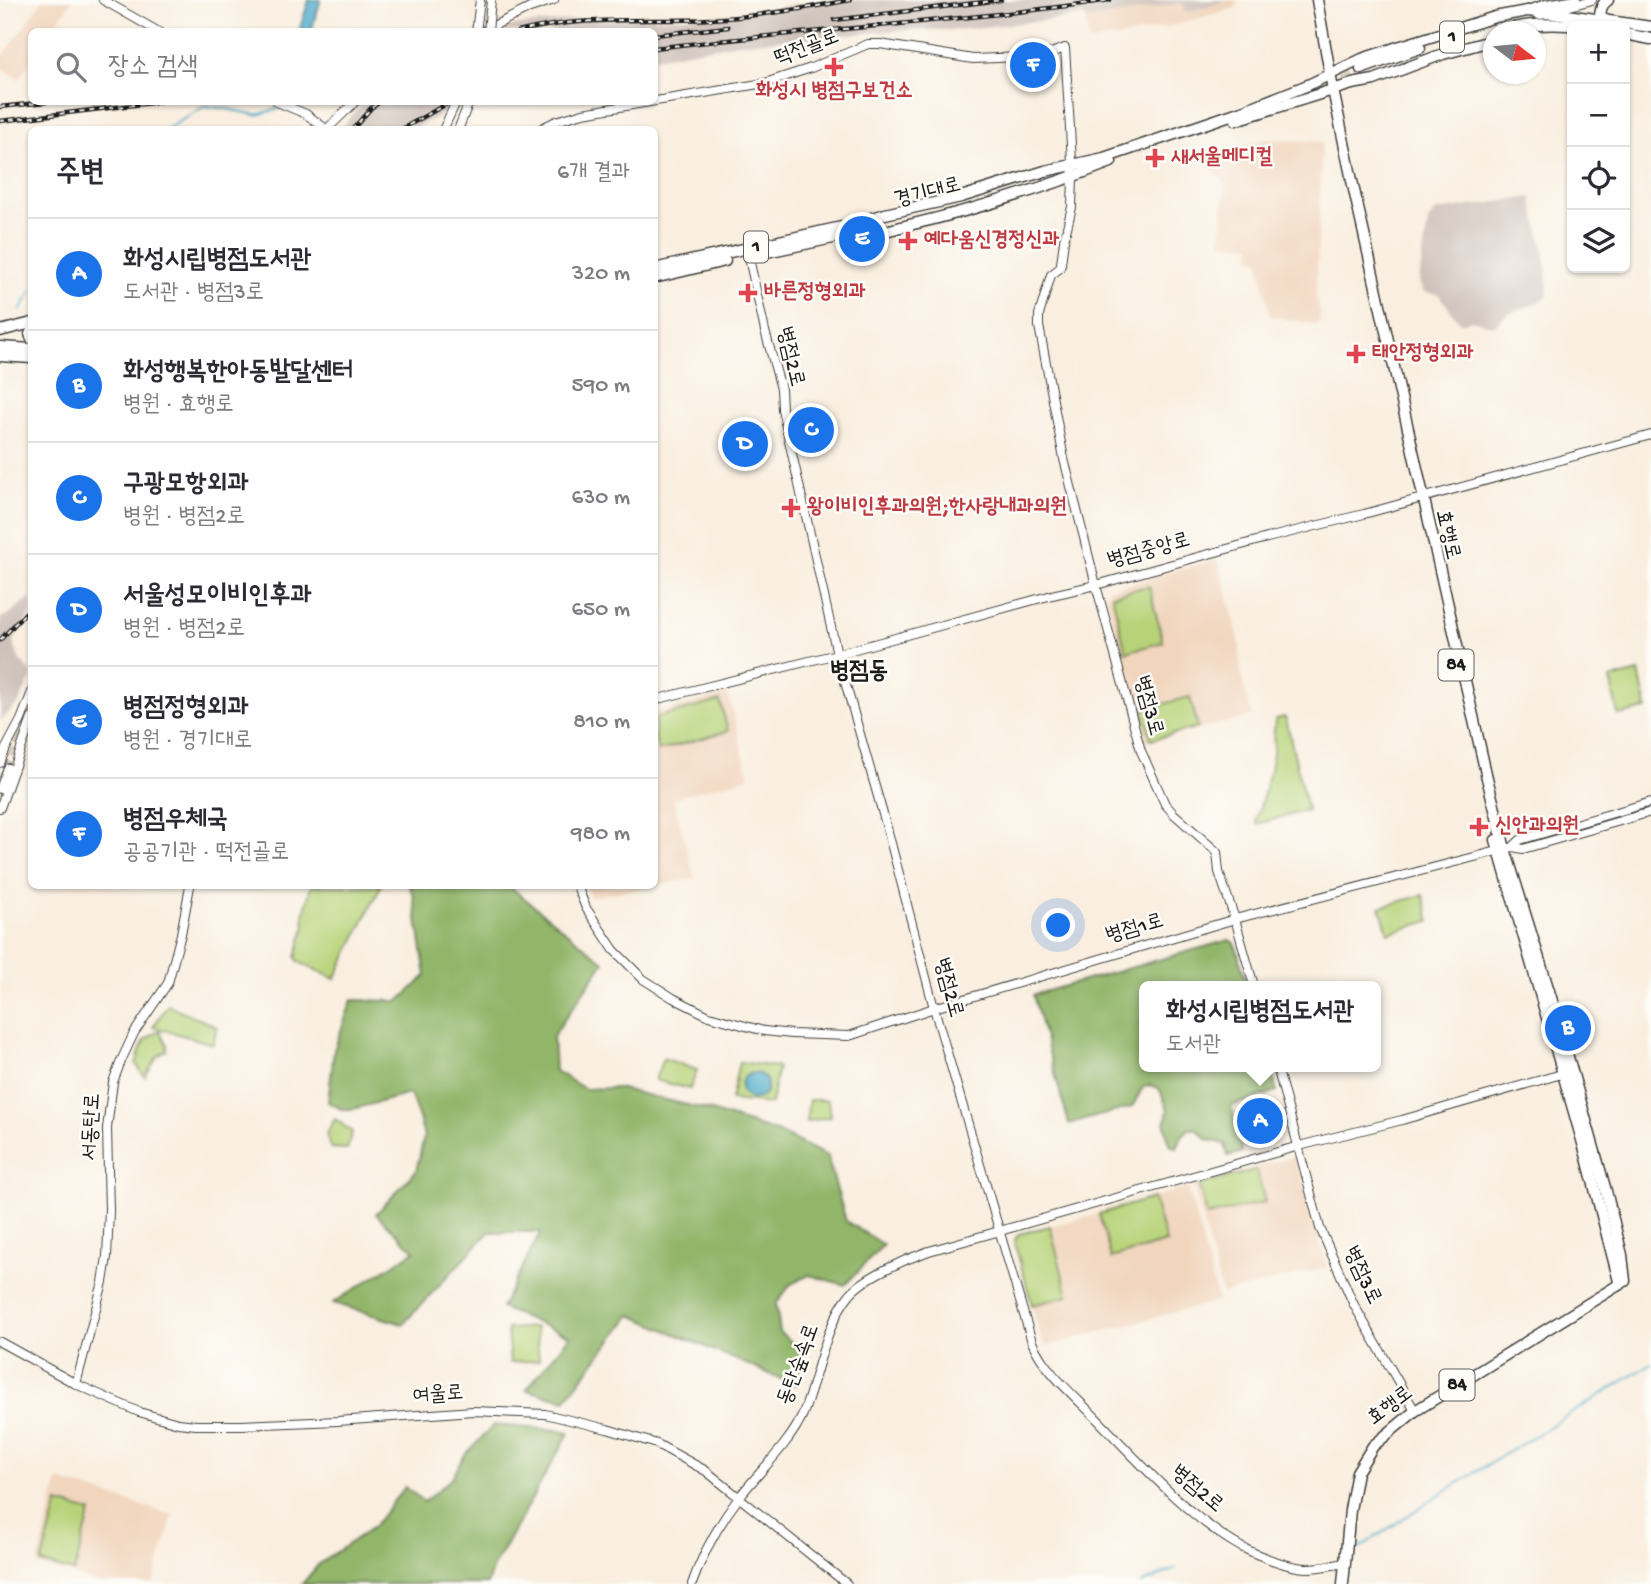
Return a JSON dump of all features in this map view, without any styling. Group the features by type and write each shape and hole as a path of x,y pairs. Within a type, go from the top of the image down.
{"main road":[{"name":"효행로","path":"1311,0 1421,498 1487,778 1505,849 1553,1004 1567,1072 1606,1191 1622,1255 1623,1283 1415,1410 1373,1446 1357,1472 1344,1567"},
{"name":"84","path":"1318,0 1320,37"},
{"path":"1073,171 1245,110 1308,85 1362,59 1495,17 1576,0"},
{"path":"1605,20 1600,15 1604,3 1608,0"},
{"path":"1527,11 1546,13"},
{"name":"1","path":"1507,21 1546,13 1651,27"},
{"name":"1","path":"1546,24 1567,24"},
{"path":"1546,28 1564,24"},
{"name":"1","path":"1483,28 1361,71 1483,36"},
{"path":"1630,35 1651,38"},
{"path":"854,228 858,235 966,211 1047,177 1352,84 1374,80 1443,54 1483,43"},
{"name":"경기대로","path":"658,268 748,252 854,228 885,214 1047,177"},
{"name":"경기대로","path":"658,277 748,252"},
{"path":"0,331 28,324"},
{"path":"0,347 28,349"},
{"path":"0,356 28,358"},
{"name":"84","path":"1343,1584 1344,1567"}],"street":[{"path":"103,0 152,28"},
{"path":"476,28 480,0"},
{"path":"488,28 491,0"},
{"path":"489,28 530,8 554,0"},
{"path":"1546,13 1592,0"},
{"name":"떡전골로","path":"658,101 765,83 811,68 868,44 973,59 1022,57 1065,48 1073,171"},
{"path":"284,105 306,114 322,126"},
{"path":"329,126 352,105"},
{"path":"445,126 455,105"},
{"path":"459,126 468,105"},
{"name":"떡전골로","path":"546,126 583,113 632,105"},
{"name":"병점3로","path":"1073,171 1072,207 1060,268 1051,275 1039,315 1064,459 1141,751 1165,804 1217,852 1219,872 1253,981"},
{"name":"병점2로","path":"748,252 765,331 775,363 782,409 837,654 934,1008 1032,1342 1039,1357 1086,1408 1157,1480 1204,1521 1242,1547 1276,1560 1307,1568 1344,1567"},
{"name":"병점중앙로","path":"658,699 837,654 1651,435"},
{"path":"0,789 6,748 28,701"},
{"path":"0,808 28,729"},
{"path":"6,748 15,747 20,754"},
{"path":"0,778 4,766"},
{"name":"병점1로","path":"1505,849 1520,840 1651,802"},
{"name":"병점1로","path":"578,889 586,908 614,950 655,988 673,999 699,1012 764,1031 849,1036 934,1008 1235,919 1505,849 1523,849 1651,812"},
{"name":"서동탄로","path":"76,1384 107,1257 107,1128 113,1082 134,1033 168,983 189,889"},
{"name":"병점3로","path":"1278,1072 1320,1228 1354,1305 1415,1410"},
{"path":"1000,1232 1567,1072"},
{"name":"동탄숲속로","path":"692,1584 704,1552 739,1497 785,1442 802,1416 826,1343 842,1305 853,1291 876,1275 909,1258 1000,1232"},
{"name":"여울로","path":"0,1342 76,1384 139,1412 178,1423 196,1425 338,1421 473,1411 545,1414 607,1429 657,1444 706,1471 848,1584"}],"shaded area":[{"path":"43,0 72,0 53,28 28,28 28,65 19,79 0,66 0,60"},
{"path":"823,0 1231,0 1186,12 1182,3 1086,20 1084,16 957,30 904,30 739,43 658,57 658,28 506,28 581,19 668,18 744,13"},
{"path":"1236,0 1238,7 1164,28 1089,42 1086,20 1183,3 1186,12"},
{"path":"363,105 467,105 417,126 343,126"},
{"path":"1265,139 1322,142 1316,297 1320,311 1319,325 1270,316 1259,260 1251,257 1252,245 1221,242 1225,183 1211,168 1210,161"},
{"path":"1531,197 1545,255 1548,294 1542,301 1507,314 1494,326 1471,320 1460,323 1439,295 1423,292 1419,281 1428,221 1436,211"},
{"path":"1218,559 1239,638 1241,675 1252,716 1143,743 1106,596 1109,589"},
{"path":"28,599 28,618 13,642 19,659 28,670 28,684 18,704 0,721 0,618"},
{"path":"728,693 749,777 673,798 695,879 658,885 658,712"},
{"path":"587,889 637,889 590,897"},
{"path":"1296,1156 1327,1267 1222,1294 1193,1184"},
{"path":"1188,1187 1218,1301 1046,1346 1041,1338 1014,1241 1019,1234 1099,1214"},
{"path":"58,1480 173,1515 153,1584 104,1584 37,1565"}],"green space":[{"path":"1149,586 1163,642 1126,652 1112,595"},
{"path":"1639,672 1647,709 1618,715 1610,679"},
{"path":"1190,697 1198,727 1151,740 1143,709"},
{"path":"720,701 728,731 658,751 658,717"},
{"path":"1284,717 1307,810 1257,824 1272,762 1276,719"},
{"path":"310,889 380,889 335,979 299,962 296,957 305,927 304,915"},
{"path":"411,889 513,889 604,962 553,1036 555,1071 585,1089 617,1088 708,1110 780,1133 827,1156 846,1221 883,1245 845,1285 809,1275 791,1284 776,1304 780,1333 805,1352 795,1385 631,1315 565,1400 526,1390 570,1336 501,1308 541,1232 489,1232 403,1324 333,1303 415,1251 376,1214 416,1171 424,1137 410,1094 353,1109 341,1109 328,1102 334,1050 352,1000 399,1001 426,976"},
{"path":"1423,895 1430,921 1388,933 1380,907"},
{"path":"1229,940 1235,943 1246,981 1139,981 1139,1072 1271,1072 1277,1091 1231,1106 1242,1152 1228,1156 1225,1144 1207,1139 1197,1129 1189,1129 1182,1136 1177,1148 1170,1145 1165,1126 1168,1109 1159,1088 1149,1085 1143,1087 1132,1107 1069,1124 1033,995"},
{"path":"168,1005 217,1027 213,1044 153,1027"},
{"path":"160,1031 167,1050 157,1057 145,1077 136,1064 143,1044"},
{"path":"663,1058 697,1070 690,1089 655,1080"},
{"path":"739,1062 778,1067 771,1104 731,1100"},
{"path":"809,1100 828,1100 830,1117 806,1122"},
{"path":"335,1119 352,1132 347,1149 331,1148 326,1134"},
{"path":"1256,1170 1265,1202 1207,1216 1199,1185"},
{"path":"1153,1198 1166,1242 1111,1258 1099,1214"},
{"path":"1050,1226 1068,1296 1032,1305 1014,1241 1019,1234"},
{"path":"536,1327 539,1360 510,1363 507,1329"},
{"path":"494,1425 569,1433 493,1567 487,1584 302,1584 319,1564 373,1527 405,1487 424,1502 451,1479 465,1455"},
{"path":"58,1503 91,1512 74,1572 41,1563"}],"water":[{"path":"309,0 321,0 312,28 300,28"},
{"path":"754,1073 763,1077 767,1086 763,1095 754,1099 745,1095 741,1086 745,1077"}],"waterway":[{"path":"172,126 205,106 257,115 280,106"},
{"path":"20,311 28,297"},
{"path":"1352,1553 1437,1496 1651,1364"},
{"path":"1141,1584 1175,1569"}],"tunnel":[{"path":"1327,80 1361,69"},
{"path":"1278,102 1336,82"},
{"path":"1046,179 1080,168"},
{"path":"19,739 28,716"},
{"path":"4,767 17,734"}],"railway":[{"path":"537,28 590,21 746,16 850,0"},
{"path":"834,20 1001,0"},
{"path":"658,48 1110,0"},
{"path":"658,35 728,27"},
{"path":"0,107 28,104"},
{"path":"0,121 134,105"},
{"path":"355,126 376,105"},
{"path":"407,126 445,105"},
{"path":"0,640 28,610"}],"place":[{"name":"병점우체국","path":"1033,65"},
{"name":"화성시 병점구보건소","path":"834,67"},
{"name":"새서울메디컬","path":"1155,158"},
{"name":"병점정형외과","path":"862,239"},
{"name":"예다움신경정신과","path":"908,241"},
{"name":"바른정형외과","path":"748,293"},
{"name":"태안정형외과","path":"1356,354"},
{"name":"구광모항외과","path":"811,430"},
{"name":"서울성모이비인후과","path":"745,444"},
{"name":"왕이비인후과의원;한사랑내과의원","path":"791,508"},
{"name":"신안과의원","path":"1479,827"},
{"name":"화성행복한아동발달센터","path":"1568,1028"},
{"name":"화성시립병점도서관","path":"1260,1121"}],"district":[{"name":"병점동","path":"859,672"}]}
